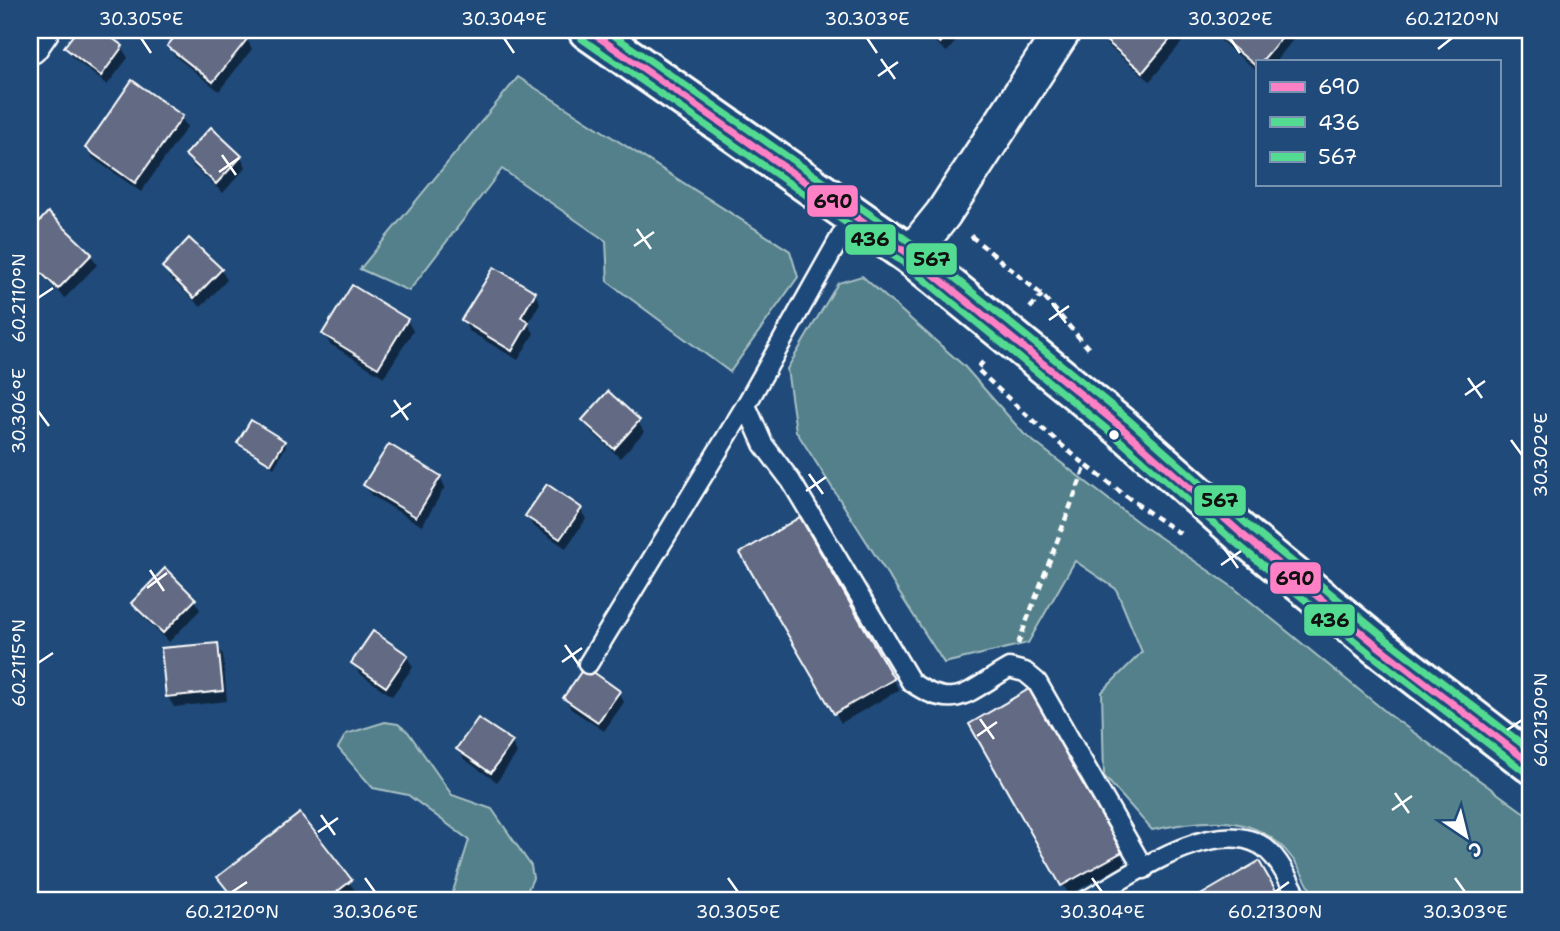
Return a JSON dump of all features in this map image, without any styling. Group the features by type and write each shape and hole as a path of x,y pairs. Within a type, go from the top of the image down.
{"main road":[{"path":"588,30 854,213 910,255 1122,428 1243,534 1379,647 1530,763"}],"street":[{"path":"30,46 41,30"},
{"path":"910,255 943,214 1063,30"}],"lane":[{"path":"588,664 746,405 854,213"},
{"path":"746,405 763,444 806,504 911,682 931,696 953,700 1009,668 1025,672 1037,682 1144,869"},
{"path":"1085,901 1189,844 1236,837 1260,845 1276,859 1300,901"}],"path":[{"path":"1009,668 1086,465"}],"green space":[{"path":"518,77 790,251 798,277 730,372 608,282 606,241 502,169 409,291 360,269"},
{"path":"862,276 964,366 1024,434 1139,523 1234,588 1391,716 1530,817 1530,901 1316,901 1292,858 1278,843 1262,832 1228,822 1190,823 1152,830 1104,776 1102,692 1142,652 1116,589 1075,561 1028,643 944,663 796,431 787,369 838,283"},
{"path":"385,722 398,724 408,732 452,795 492,809 531,866 533,878 523,901 450,901 469,840 408,795 373,788 338,748 346,734"}],"building":[{"path":"77,30 101,30 123,46 101,76 64,47"},
{"path":"180,30 238,30 248,38 213,82 167,46"},
{"path":"925,30 951,30 940,43"},
{"path":"1104,30 1178,30 1143,72 1099,35"},
{"path":"1288,30 1263,60 1256,60 1256,66 1213,31"},
{"path":"132,80 183,116 135,183 85,148"},
{"path":"211,127 242,156 216,184 185,155"},
{"path":"48,212 92,254 58,289 30,262 30,232"},
{"path":"189,238 222,269 194,298 162,267"},
{"path":"494,267 536,292 521,317 529,322 512,351 461,320"},
{"path":"352,285 408,319 378,368 322,334"},
{"path":"608,391 640,420 614,449 582,420"},
{"path":"251,420 285,441 271,464 237,443"},
{"path":"389,444 441,476 416,517 363,485"},
{"path":"547,484 582,508 560,539 525,516"},
{"path":"800,517 894,679 834,714 740,553"},
{"path":"165,568 196,599 163,633 131,603"},
{"path":"373,631 408,655 386,687 351,663"},
{"path":"218,643 223,691 166,697 161,648"},
{"path":"585,666 620,691 598,722 563,698"},
{"path":"1029,689 1122,852 1061,886 969,724"},
{"path":"478,718 513,741 491,773 456,749"},
{"path":"300,813 352,880 325,901 236,901 217,877"},
{"path":"1259,861 1282,901 1202,901 1199,896"}],"transit line":[{"name":"690","path":"588,30 910,255 1122,428 1243,535 1379,647 1530,763"},
{"name":"567","path":"606,30 917,247 1129,420 1250,527 1386,639 1530,750"},
{"name":"436","path":"582,39 904,263 1115,436 1236,543 1372,655 1524,771"}]}
